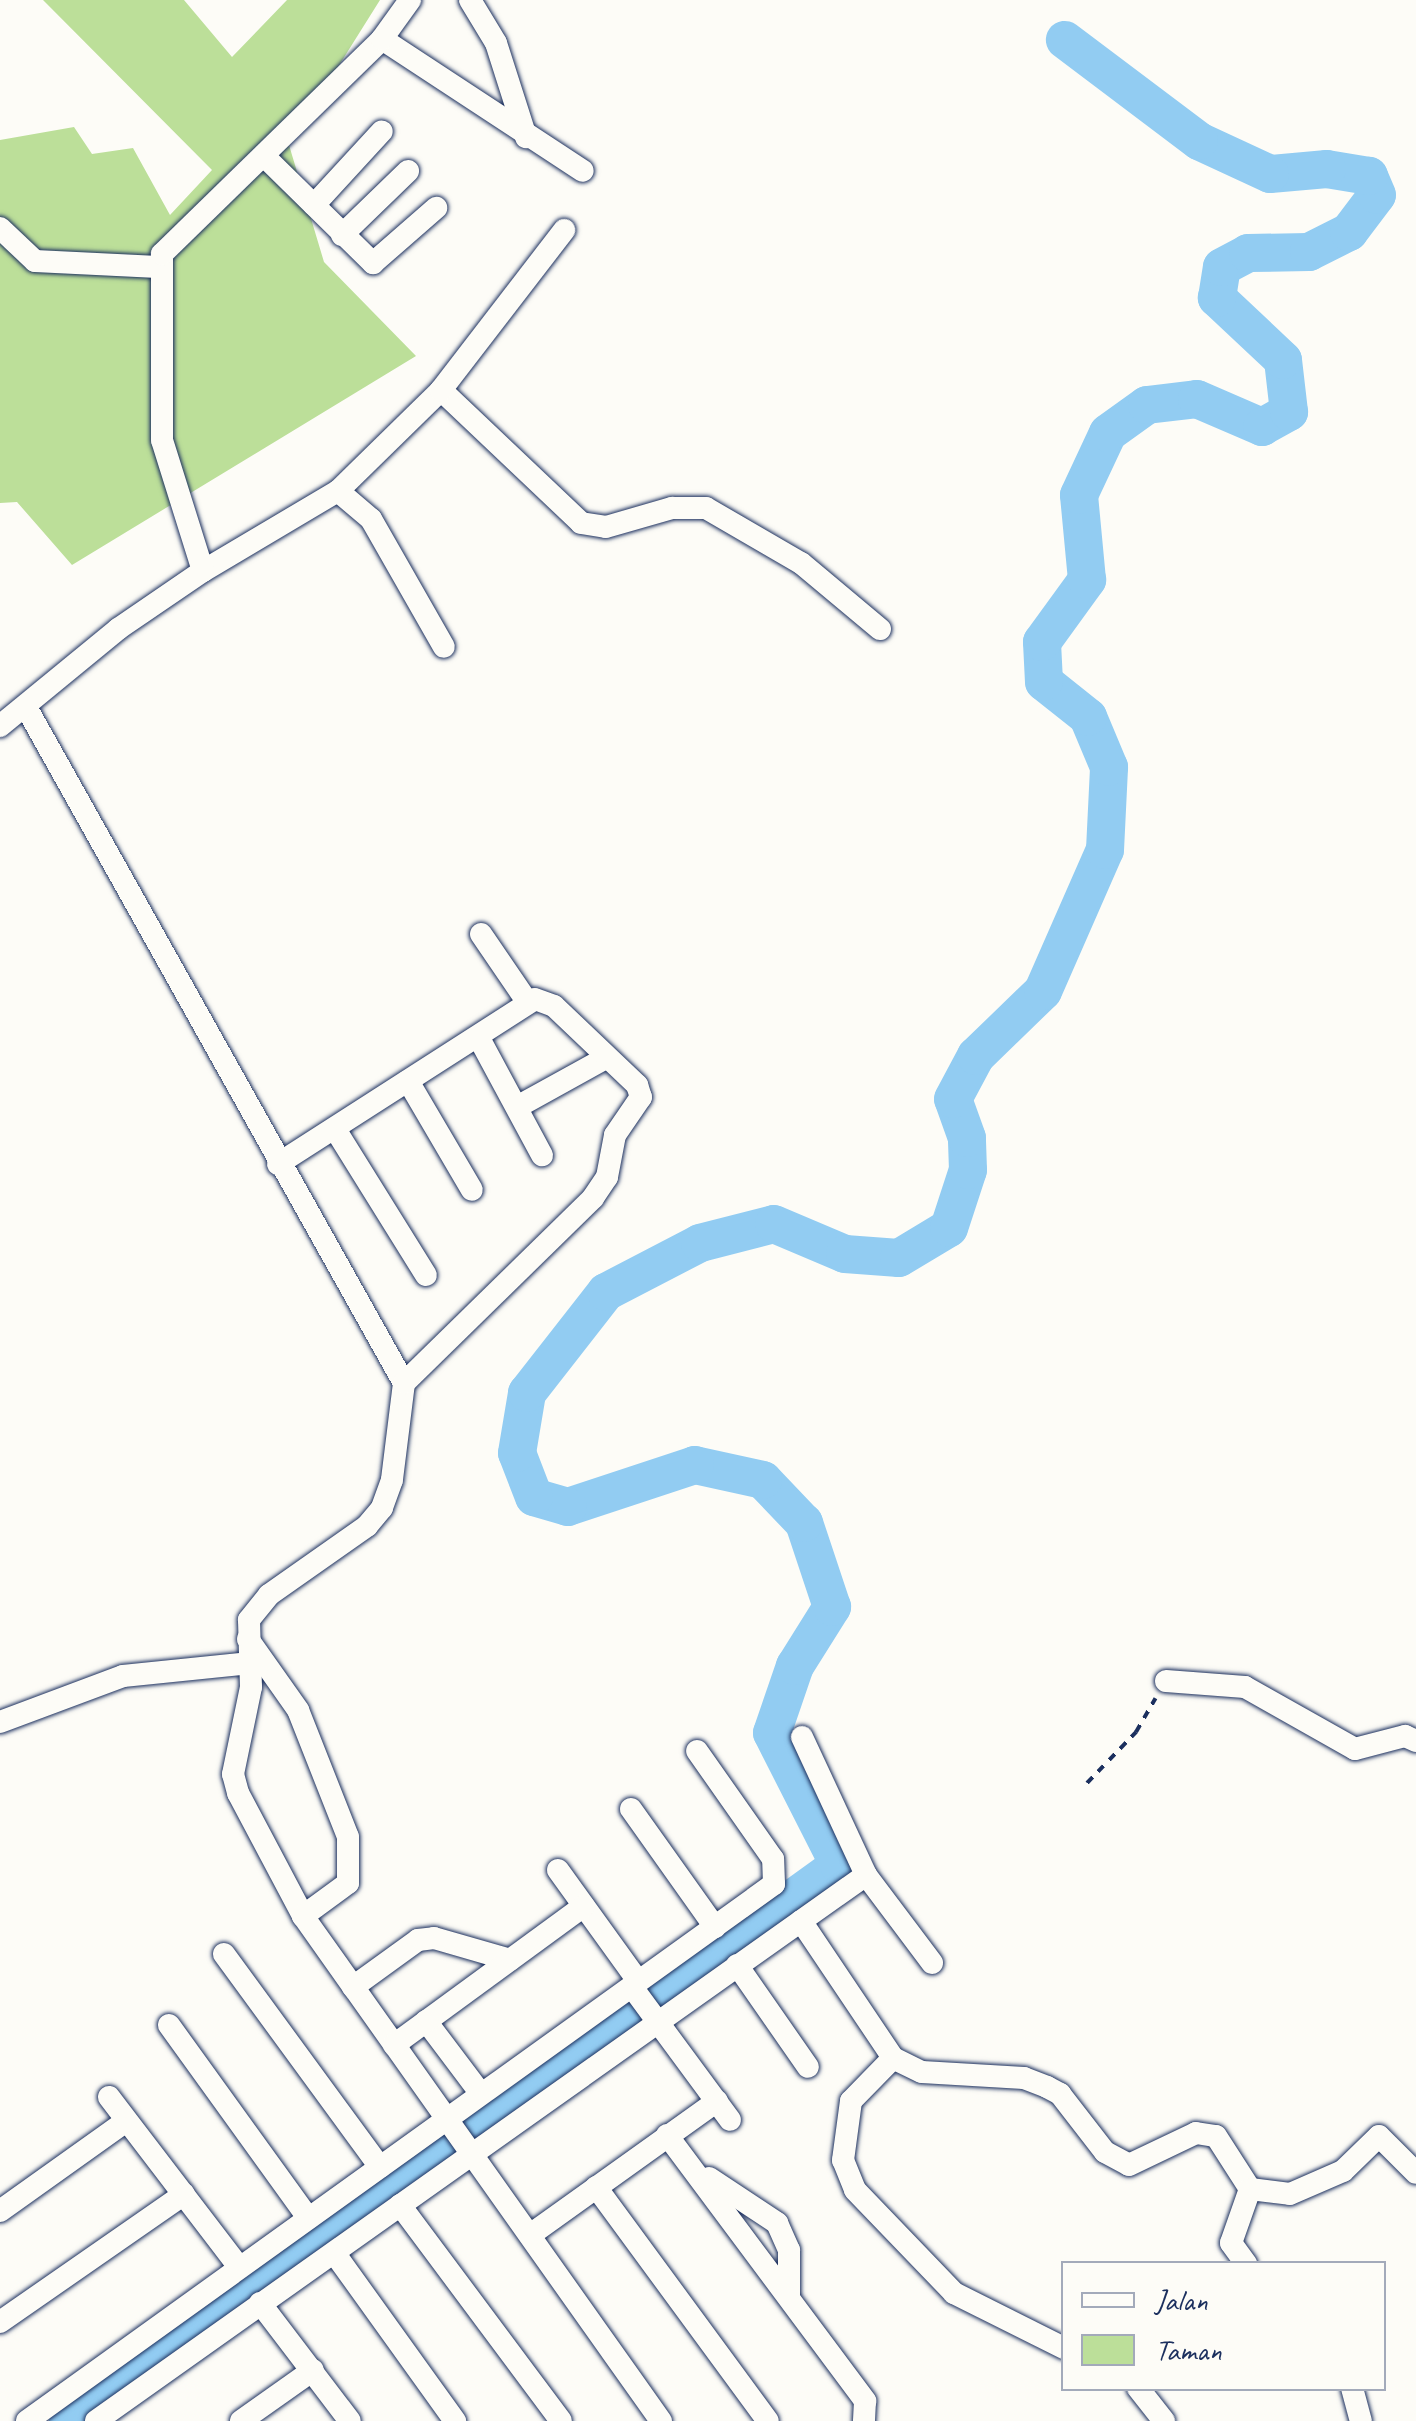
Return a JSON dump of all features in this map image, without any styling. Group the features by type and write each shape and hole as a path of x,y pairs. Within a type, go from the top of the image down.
{"street":[{"path":"203,571 162,440 158,267 173,240 382,39 410,0"},
{"path":"470,0 496,43 526,136"},
{"path":"382,39 583,172"},
{"path":"314,206 382,131"},
{"path":"264,156 364,258 381,262 436,208"},
{"path":"342,235 408,171"},
{"path":"0,228 35,261 158,267"},
{"path":"0,726 118,629 203,571 338,491 441,390 564,230"},
{"path":"441,390 580,523 606,527 672,508 706,508 801,563 880,629"},
{"path":"338,491 371,519 444,648"},
{"path":"26,707 404,1384 392,1480 382,1508 368,1526 257,1606 249,1651 249,1706 233,1774 303,1916 662,2421"},
{"path":"482,934 528,1003"},
{"path":"278,1164 480,1040 528,1003 543,998 604,1059 629,1075 641,1097 607,1152 607,1177 404,1384"},
{"path":"480,1040 542,1154"},
{"path":"516,1107 604,1059"},
{"path":"408,1081 472,1190"},
{"path":"335,1129 426,1276"},
{"path":"0,1722 123,1676 249,1651"},
{"path":"249,1651 298,1710 348,1836 348,1884 303,1916"},
{"path":"1166,1681 1245,1687 1355,1749 1412,1732"},
{"path":"802,1737 866,1875 932,1963"},
{"path":"28,2421 774,1884 777,1868 697,1750"},
{"path":"631,1809 715,1926"},
{"path":"530,2235 667,2136 723,2110 558,1870"},
{"path":"96,2421 335,2254 657,2018 866,1875"},
{"path":"394,2045 584,1906"},
{"path":"801,1921 893,2058 922,2072 1024,2078 1048,2087 1060,2094 1105,2152 1129,2164 1196,2133 1216,2136 1250,2189"},
{"path":"353,1987 405,1946 434,1938 510,1960"},
{"path":"224,1954 380,2167"},
{"path":"737,1965 808,2067"},
{"path":"426,2022 481,2094"},
{"path":"169,2026 308,2218"},
{"path":"893,2058 851,2101 842,2160 855,2190 954,2293 1061,2346"},
{"path":"110,2098 239,2267"},
{"path":"0,2211 126,2121"},
{"path":"667,2136 696,2169 865,2401 864,2421"},
{"path":"1250,2189 1290,2194 1343,2171 1379,2136 1416,2173"},
{"path":"696,2169 777,2223 789,2250 790,2295"},
{"path":"596,2187 768,2421"},
{"path":"1244,2261 1231,2243 1250,2189"},
{"path":"0,2322 184,2194"},
{"path":"400,2206 561,2421"},
{"path":"335,2254 455,2421"},
{"path":"260,2303 350,2421"},
{"path":"241,2421 312,2370"},
{"path":"1140,2391 1164,2421"},
{"path":"1353,2391 1361,2421"}],"path":[{"path":"1086,1783 1136,1732 1166,1681"}],"green space":[{"path":"43,0 184,0 232,57 287,0 380,0 289,145 324,262 416,356 72,565 17,502 0,503 0,140 74,127 92,154 133,148 170,215 212,170"}],"waterway":[{"path":"68,2421 839,1865 772,1733 795,1666 832,1607 804,1523 763,1480 695,1465 568,1507 534,1497 517,1453 527,1393 606,1292 700,1243 774,1224 845,1254 899,1258 949,1228 968,1170 967,1138 953,1099 976,1056 1043,991 1105,850 1109,767 1088,717 1044,682 1042,642 1087,580 1079,495 1108,433 1147,405 1197,399 1262,427 1289,412 1283,360 1217,298 1222,267 1248,253 1309,252 1349,232 1377,195 1369,176 1327,169 1270,174 1199,141 1065,40"}]}
